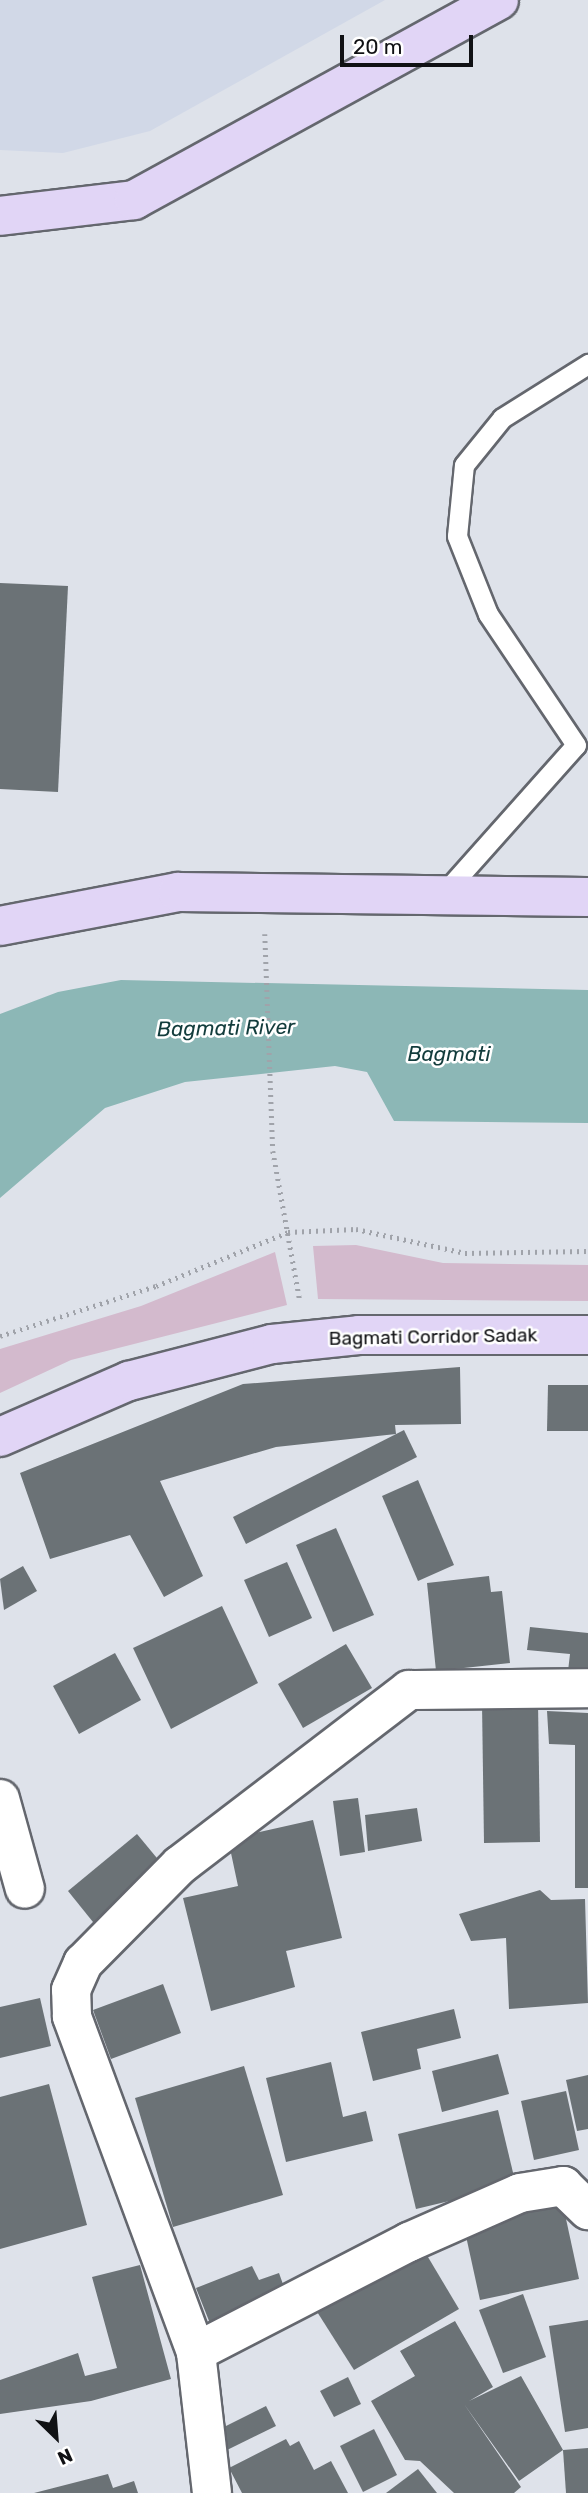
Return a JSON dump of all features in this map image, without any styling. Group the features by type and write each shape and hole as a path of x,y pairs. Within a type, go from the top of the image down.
{"main road":[{"path":"0,216 134,200 499,0"},
{"path":"0,926 178,892 444,893 588,897"},
{"name":"Bagmati Corridor Sadak","path":"0,1437 130,1381 303,1340 588,1335"}],"street":[{"path":"212,2493 196,2352 72,2016 71,1990 83,1963 180,1865 409,1690 588,1688"},
{"path":"0,1799 25,1889"},
{"path":"196,2352 409,2242 520,2193 563,2186 588,2210"}],"lane":[{"path":"444,893 582,747 488,614 457,536 464,464 502,418 588,364"}],"path":[{"path":"267,977 273,1151 303,1340"},
{"path":"0,1336 156,1286 288,1233 356,1228 465,1253 588,1251"}],"shaded area":[{"path":"0,0 385,0 150,131 63,153 0,150"},
{"path":"356,1245 443,1263 588,1265 588,1301 318,1299 313,1246"},
{"path":"275,1252 287,1305 71,1360 0,1393 0,1349 141,1306"}],"water":[{"name":"Bagmati","path":"121,980 588,990 588,1123 394,1121 367,1072 335,1066 185,1082 105,1108 0,1198 0,1014 58,992"}],"building":[{"path":"0,583 68,586 58,792 0,789"},
{"path":"460,1367 461,1424 395,1425 396,1434 276,1447 160,1481 203,1576 164,1597 130,1535 50,1559 20,1473 243,1384"},
{"path":"548,1385 588,1385 588,1431 547,1431"},
{"path":"404,1430 417,1457 246,1544 233,1517"},
{"path":"418,1480 454,1565 418,1581 382,1496"},
{"path":"336,1528 374,1615 333,1632 296,1545"},
{"path":"287,1562 312,1618 269,1637 244,1580"},
{"path":"23,1566 37,1591 4,1610 0,1579"},
{"path":"489,1576 491,1592 502,1591 510,1663 436,1671 427,1583"},
{"path":"222,1606 258,1683 171,1729 133,1648"},
{"path":"530,1627 588,1633 588,1673 568,1671 570,1654 527,1650"},
{"path":"346,1644 372,1688 303,1728 278,1684"},
{"path":"115,1653 141,1700 79,1734 53,1686"},
{"path":"538,1702 540,1842 484,1843 482,1703"},
{"path":"547,1711 588,1713 588,1888 575,1888 575,1745 549,1744"},
{"path":"358,1798 365,1852 340,1856 333,1801"},
{"path":"417,1808 422,1841 368,1851 365,1815"},
{"path":"313,1820 342,1938 286,1951 295,1987 211,2011 183,1898 238,1886 228,1839"},
{"path":"137,1834 166,1869 97,1927 68,1891"},
{"path":"540,1890 551,1900 585,1899 588,2003 509,2009 506,1938 471,1941 459,1914"},
{"path":"163,1984 181,2033 111,2059 93,2010"},
{"path":"40,1998 51,2046 0,2058 0,2007"},
{"path":"454,2009 461,2038 417,2049 421,2069 373,2081 361,2032"},
{"path":"498,2054 509,2094 442,2112 432,2071"},
{"path":"331,2062 343,2117 366,2111 373,2141 286,2162 266,2078"},
{"path":"244,2066 283,2195 173,2227 135,2098"},
{"path":"588,2075 588,2129 577,2131 566,2080"},
{"path":"49,2084 87,2225 0,2249 0,2097"},
{"path":"566,2091 579,2150 534,2160 521,2101"},
{"path":"498,2110 516,2185 416,2209 398,2134"},
{"path":"563,2205 579,2279 480,2300 464,2227"},
{"path":"422,2247 459,2309 354,2370 314,2307"},
{"path":"140,2265 171,2379 91,2401 0,2414 0,2380 78,2353 85,2376 117,2368 92,2277"},
{"path":"252,2266 259,2280 279,2273 289,2301 215,2336 196,2288"},
{"path":"523,2294 546,2357 503,2373 479,2310"},
{"path":"588,2320 588,2428 565,2432 549,2326"},
{"path":"455,2321 493,2387 469,2401 521,2376 563,2450 519,2481 464,2404 521,2487 514,2493 454,2493 420,2461 405,2460 371,2401 415,2376 400,2351"},
{"path":"348,2377 361,2404 334,2417 320,2391"},
{"path":"266,2406 276,2426 225,2451 216,2431"},
{"path":"374,2429 397,2475 363,2492 340,2446"},
{"path":"286,2439 290,2446 299,2441 314,2470 331,2461 348,2493 242,2493 229,2468"},
{"path":"588,2448 588,2493 566,2493 563,2450"},
{"path":"418,2469 437,2493 386,2493"},
{"path":"108,2474 113,2488 134,2481 138,2493 34,2493"}],"water label":[{"name":"Bagmati River","path":"226,1028"}]}
